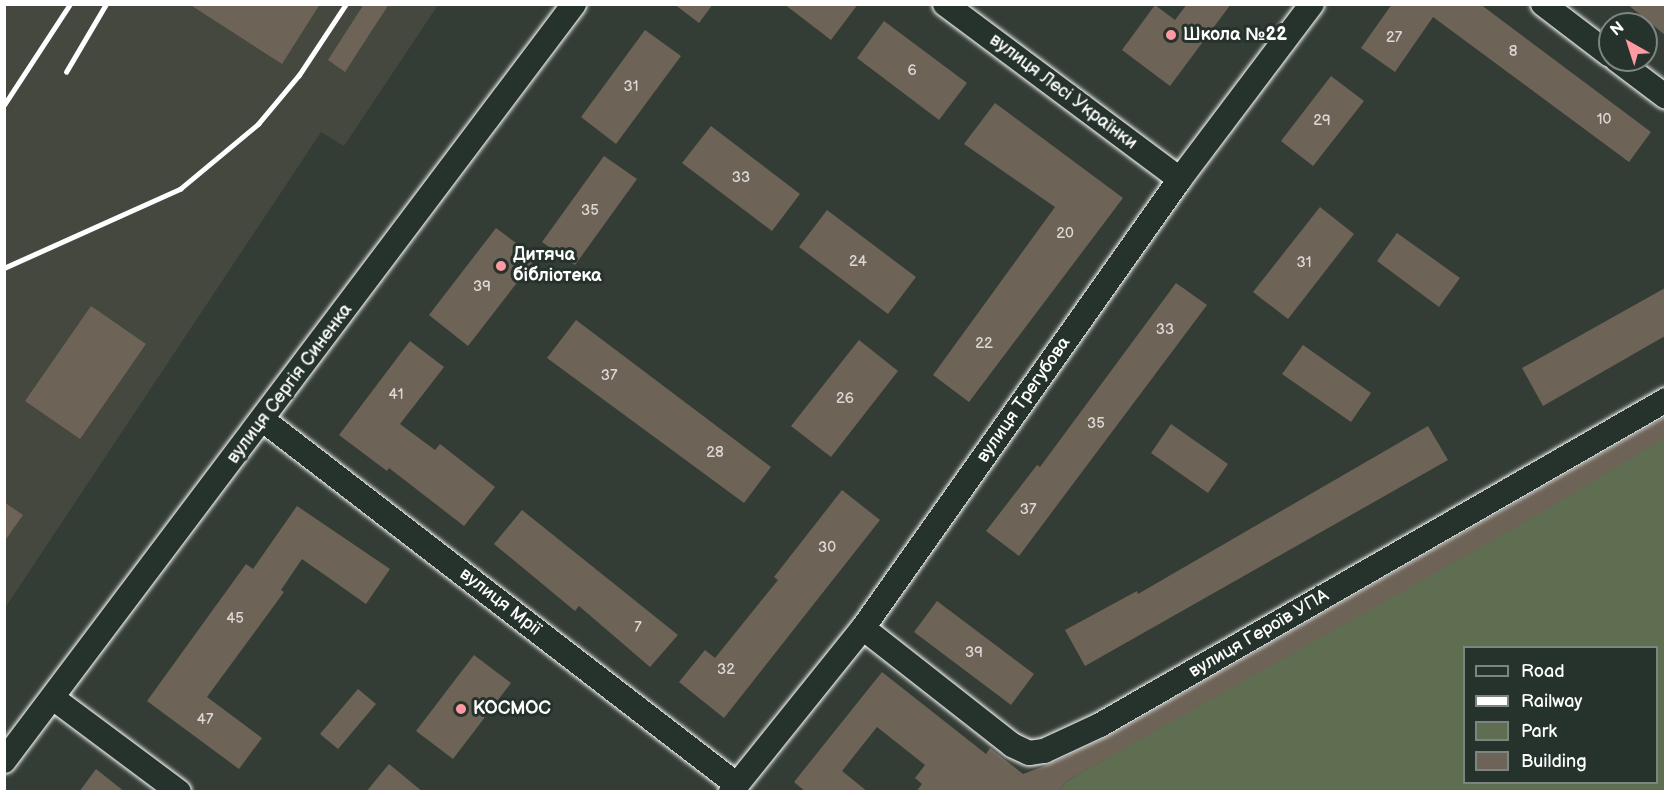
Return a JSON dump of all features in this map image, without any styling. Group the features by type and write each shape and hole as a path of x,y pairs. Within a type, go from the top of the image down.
{"street":[{"name":"вулиця Сергія Синенка","path":"4,761 263,420 573,4"},
{"name":"вулиця Лесі Українки","path":"945,4 1180,179"},
{"name":"вулиця Трегубова","path":"733,788 863,628 1180,179 1312,4"},
{"path":"1543,4 1598,46"},
{"path":"1633,72 1665,97"},
{"name":"вулиця Героїв УПА","path":"863,628 1012,745 1029,753 1044,751 1101,724 1665,400"},
{"name":"вулиця Мрії","path":"263,420 733,788"},
{"path":"53,698 179,792"}],"shaded area":[{"path":"5,5 438,5 344,146 321,132 5,608"}],"green space":[{"path":"1665,436 1665,791 1058,792 1067,781"}],"building":[{"path":"189,4 320,4 282,64"},
{"path":"364,4 389,4 345,72 328,60"},
{"path":"674,4 713,4 699,23"},
{"path":"784,4 858,4 831,40"},
{"name":"Школа №22","path":"1187,4 1231,4 1170,86 1122,50 1155,5 1175,20"},
{"path":"1392,4 1480,4 1651,132 1629,162 1433,17 1395,72 1361,48"},
{"path":"1627,4 1665,4 1665,35 1658,29 1658,12 1637,12"},
{"path":"884,21 967,83 939,120 857,58"},
{"path":"645,30 681,56 616,144 581,117"},
{"path":"1331,76 1364,101 1313,166 1281,141"},
{"path":"995,103 1123,198 969,402 933,375 1055,207 964,144"},
{"path":"711,126 800,194 772,231 682,163"},
{"path":"604,156 637,179 575,265 542,242"},
{"path":"1320,207 1354,234 1288,319 1253,292"},
{"path":"827,210 916,277 888,314 799,247"},
{"path":"496,228 536,258 468,346 429,315"},
{"path":"1397,233 1460,278 1439,307 1377,261"},
{"path":"1176,283 1207,305 1019,556 986,531 1037,465 1040,467"},
{"path":"1665,288 1665,336 1543,406 1522,368"},
{"path":"91,306 146,344 80,439 25,401"},
{"path":"576,320 771,467 744,503 547,358"},
{"path":"859,340 898,371 831,457 791,426"},
{"path":"410,341 444,367 400,424 435,450 440,444 495,487 464,526 389,468 387,471 339,435"},
{"path":"1303,345 1371,393 1351,422 1282,374"},
{"path":"1665,417 1665,438 1534,517 1067,781 1058,792 916,792 922,784 915,778 925,765 877,727 842,771 868,792 806,792 794,782 882,672 986,754 990,748 1023,774 1050,764 1107,737"},
{"path":"1171,424 1228,464 1208,493 1151,453"},
{"path":"1428,426 1448,460 1085,666 1065,630 1137,591 1138,594"},
{"path":"842,490 880,520 724,718 679,682 705,650 715,658 778,580 774,577"},
{"path":"4,502 23,515 4,542"},
{"path":"297,506 390,569 366,604 302,559 281,590 284,592 207,697 262,738 239,769 147,701 246,564 253,569"},
{"path":"522,510 678,635 650,667 579,606 575,611 494,544"},
{"path":"937,601 1034,674 1011,705 914,632"},
{"path":"474,655 511,683 453,759 416,731"},
{"path":"358,689 376,704 338,749 320,734"},
{"path":"389,764 423,792 366,792"},
{"path":"96,769 125,792 79,792"}],"railway":[{"path":"4,105 70,4"},
{"path":"66,72 106,4"},
{"path":"4,268 180,189 258,124 299,75 346,4"}],"place":[{"name":"Школа №22","path":"1171,35"},
{"name":"Дитяча бібліотека","path":"501,266"},
{"name":"КОСМОС","path":"461,709"}]}
